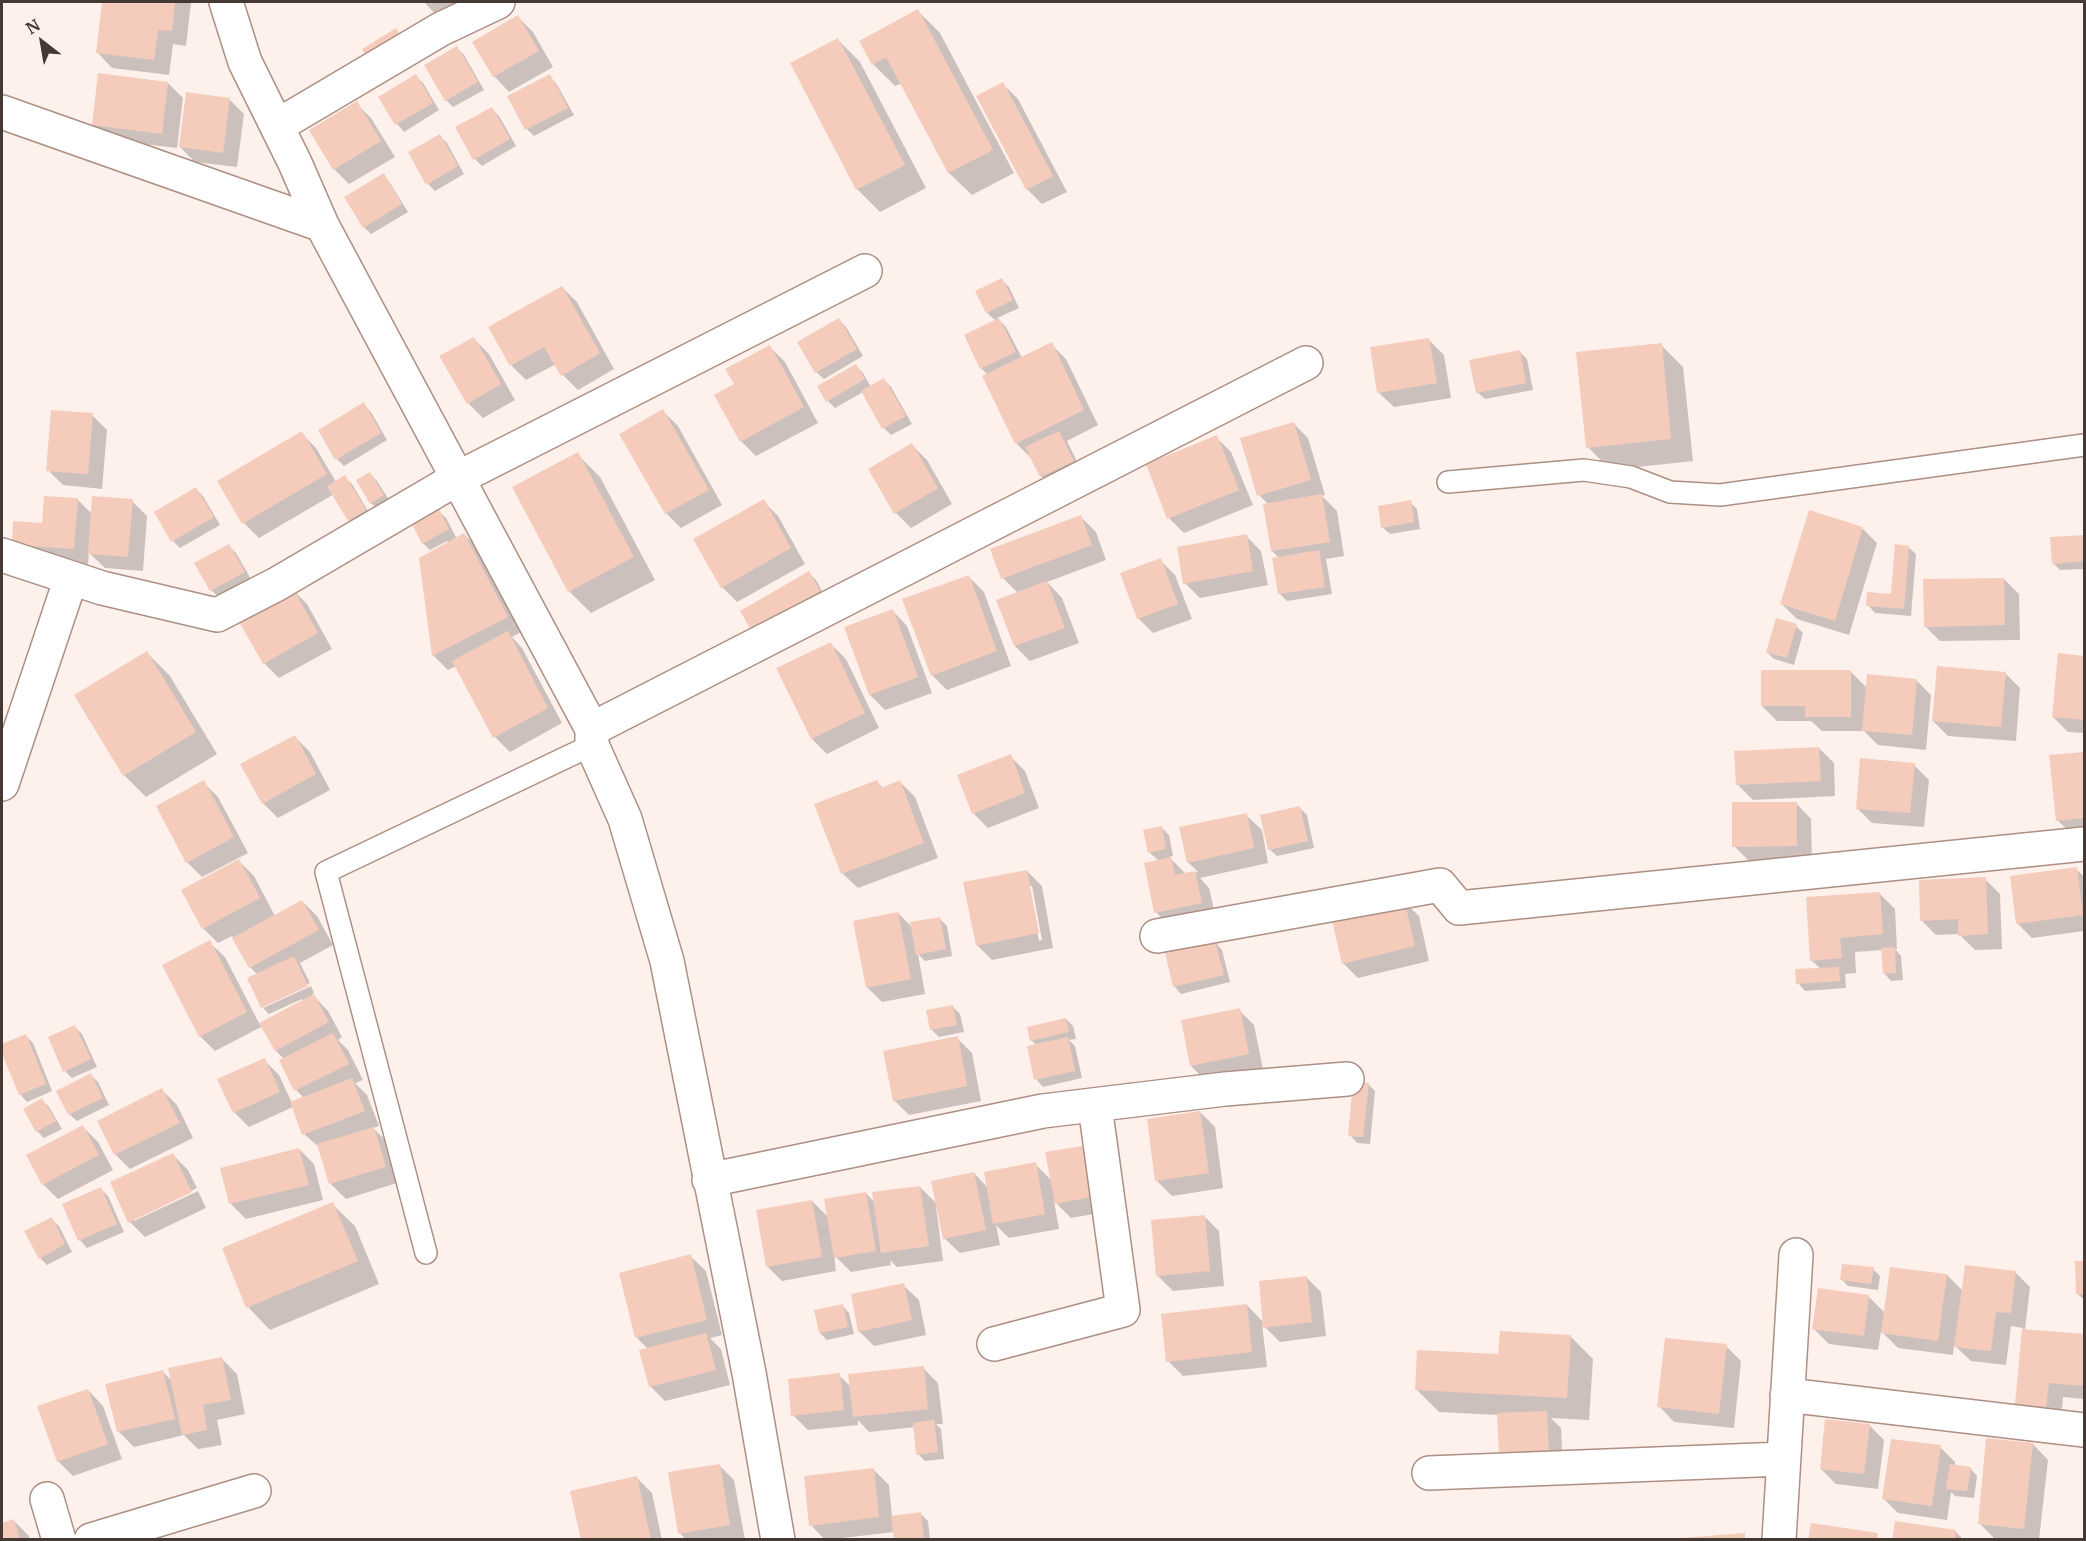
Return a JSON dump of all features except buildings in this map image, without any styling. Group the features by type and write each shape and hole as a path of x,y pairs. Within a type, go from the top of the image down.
{"street":[{"path":"226,2 245,62 322,225 458,478 592,737 625,819 667,961 748,1373 778,1539"},
{"path":"277,126 441,28 498,2"},
{"path":"2,112 322,225"},
{"path":"2,555 102,588 217,615 277,584 458,478 865,272"},
{"path":"592,737 1306,363"},
{"path":"2,784 71,578"},
{"path":"1157,936 1440,885 1459,908 2085,844"},
{"path":"709,1180 1043,1111 1225,1089 1347,1079"},
{"path":"994,1344 1123,1310 1095,1106"},
{"path":"1779,1539 1796,1255"},
{"path":"1787,1395 2085,1430"},
{"path":"1429,1473 1783,1459"},
{"path":"91,1539 254,1491"},
{"path":"47,1499 59,1539"}],"lane":[{"path":"1448,482 1584,470 1631,477 1670,492 1720,495 2085,445"},
{"path":"426,1253 326,872 592,737"}]}
